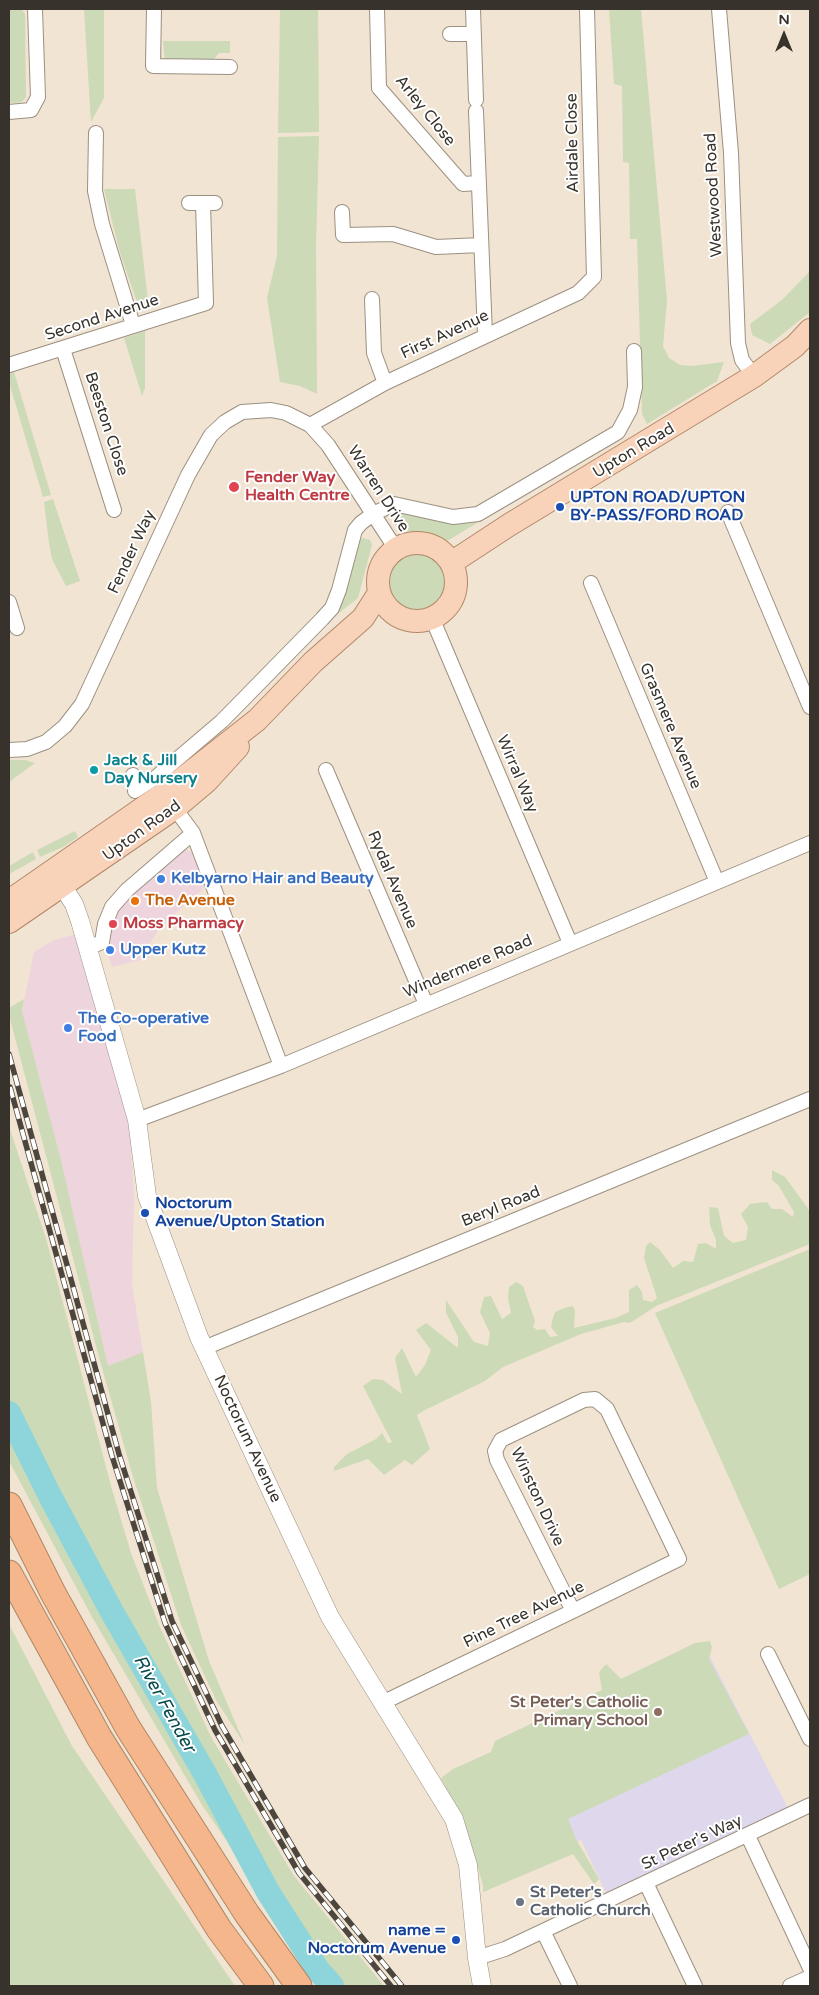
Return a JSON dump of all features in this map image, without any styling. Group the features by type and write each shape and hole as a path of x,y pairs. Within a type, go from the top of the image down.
{"highway":[{"path":"9,1506 53,1594 128,1728 247,1914 299,1986"},
{"path":"9,1573 98,1737 219,1929 260,1986"}],"main road":[{"name":"Upton Road","path":"451,563 509,525 754,376 795,346 810,331"},
{"path":"408,544 426,544 443,553 451,563 456,575 456,588 451,600 443,611 432,618 411,621 392,612 384,603 379,593 378,580 380,568 387,557 396,549 408,544"},
{"name":"Upton Road","path":"9,922 154,795 207,782 230,758 257,720 313,662 363,618 379,593"},
{"name":"Upton Road","path":"363,618 392,612"},
{"name":"Upton Road","path":"9,902 58,878"}],"street":[{"path":"9,112 31,110 38,97 35,9"},
{"path":"154,9 153,66 230,67"},
{"name":"Arley Close","path":"377,9 379,88 463,184 478,184"},
{"path":"473,9 480,244 485,335"},
{"name":"Airdale Close","path":"587,9 594,276"},
{"name":"Westwood Road","path":"719,9 730,153 738,343 742,360 754,376"},
{"path":"450,34 474,34"},
{"path":"96,133 96,191 100,216 133,325"},
{"name":"Second Avenue","path":"9,365 206,303 209,203 189,203"},
{"path":"342,212 343,236 393,234 436,247 480,244"},
{"name":"First Avenue","path":"310,425 385,383 578,293 594,276"},
{"path":"372,299 374,353 385,383"},
{"name":"Beeston Close","path":"63,349 114,510"},
{"path":"154,795 222,721 332,608 339,590 355,530 373,514 394,504 454,517 478,514 618,432 630,410 634,387 634,351"},
{"name":"Fender Way","path":"9,750 27,750 46,742 65,726 82,704 146,562 188,475 211,435 225,422 242,412 256,410 286,413 310,425"},
{"name":"Warren Drive","path":"310,425 328,445 396,549"},
{"path":"728,512 810,707"},
{"name":"Grasmere Avenue","path":"591,583 717,882"},
{"path":"9,602 17,628"},
{"name":"Wirral Way","path":"432,618 570,943"},
{"name":"Rydal Avenue","path":"326,770 426,1004"},
{"path":"133,775 193,833 281,1066"},
{"path":"88,948 102,942 105,924 112,907 127,890 193,833"},
{"name":"Windermere Road","path":"137,1120 281,1066 810,843"},
{"name":"Noctorum Avenue","path":"58,878 74,904 137,1120 146,1196 204,1348 330,1618 384,1702 454,1819 468,1865 477,1958 482,1986"},
{"name":"Beryl Road","path":"204,1348 810,1098"},
{"name":"Winston Drive","path":"573,1611 496,1456 498,1443 505,1438 584,1400 590,1398 600,1401 606,1409 679,1559"},
{"name":"Pine Tree Avenue","path":"384,1702 679,1559"},
{"path":"768,1654 810,1739"},
{"name":"St Peter's Way","path":"477,1958 505,1949 748,1836 810,1805"},
{"path":"748,1836 810,1968"},
{"path":"646,1883 695,1986"},
{"path":"543,1931 570,1986"},
{"path":"790,1986 810,1977"}],"shaded area":[{"path":"185,849 193,853 205,887 161,926 147,948 149,958 112,967 105,943 107,929 121,902 181,850"},
{"path":"76,934 129,1118 134,1196 132,1284 143,1352 108,1366 61,1160 22,1011 34,952 54,940"},
{"name":"St Peter's Catholic Primary School","path":"707,1651 788,1808 606,1893 581,1840 488,1883"}],"green space":[{"path":"84,9 104,9 104,98 91,122"},
{"path":"280,9 318,9 319,132 278,133"},
{"path":"609,9 641,9 667,301 663,346 669,358 680,365 692,366 724,362 717,381 647,424 642,414 637,239 630,239 629,163 623,162 622,86 614,84"},
{"path":"9,10 22,10 25,14 26,97 22,102 13,103 9,102"},
{"path":"163,41 230,41 230,53 219,53 212,61 165,60"},
{"path":"319,136 316,245 317,394 300,386 280,382 267,298 277,256 278,137"},
{"path":"104,189 135,189 149,309 139,308 120,253"},
{"path":"810,271 809,313 770,344 752,335 750,324 782,300"},
{"path":"145,331 145,388 142,396 124,338"},
{"path":"14,372 51,495 43,497 9,382 9,373"},
{"path":"53,499 80,581 66,586 52,559 49,543 44,502"},
{"path":"400,510 470,521 482,520 447,541 397,528 394,518"},
{"path":"363,538 370,540 372,545 358,598 321,627 337,610 348,585 358,541"},
{"path":"416,552 433,557 441,565 446,582 441,599 433,607 416,612 399,607 391,599 386,582 391,565 399,557"},
{"path":"9,760 25,760 35,763 9,782"},
{"path":"75,831 78,837 63,847 40,857 37,850"},
{"path":"33,852 36,859 9,874 9,866"},
{"path":"24,999 22,1011 61,1160 108,1366 143,1352 151,1402 157,1488 209,1661 245,1745 216,1700 181,1625 133,1477 100,1361 9,1015 9,1008"},
{"path":"9,1126 47,1242 111,1486 131,1553 159,1625 211,1737 294,1876 384,1986 327,1986 314,1969 202,1805 92,1617 9,1461"},
{"path":"772,1170 785,1177 809,1210 810,1244 656,1306 630,1323 624,1322 581,1334 503,1367 485,1381 425,1410 417,1415 430,1449 412,1465 405,1460 384,1475 368,1459 334,1471 334,1467 347,1454 376,1439 382,1433 388,1443 392,1442 363,1386 373,1379 383,1380 402,1394 395,1358 402,1348 416,1377 425,1365 431,1350 416,1330 426,1323 458,1348 458,1337 446,1313 446,1300 474,1342 488,1346 490,1333 480,1312 484,1297 491,1296 502,1319 511,1313 508,1298 509,1287 516,1282 523,1286 535,1321 533,1327 537,1330 545,1329 550,1337 558,1336 551,1327 552,1321 555,1312 564,1308 573,1306 575,1311 574,1328 616,1318 629,1312 629,1290 637,1285 642,1292 643,1300 652,1302 657,1298 644,1258 646,1246 650,1242 660,1250 673,1268 683,1261 693,1262 698,1244 706,1243 716,1249 716,1240 710,1225 709,1207 718,1208 724,1236 733,1243 746,1240 748,1227 741,1214 750,1204 767,1202 772,1209 782,1209 793,1217 794,1212 779,1186 772,1180"},
{"path":"810,1249 810,1574 779,1589 655,1313"},
{"path":"9,1624 72,1746 235,1986 9,1986"},
{"name":"St Peter's Catholic Primary School","path":"710,1641 712,1647 709,1659 749,1734 568,1819 576,1839 599,1879 594,1884 573,1854 483,1892 483,1885 465,1825 441,1778 453,1769 491,1752 495,1741 602,1690 599,1672 606,1664 621,1679 695,1643"}],"waterway":[{"name":"River Fender","path":"9,1413 50,1496 112,1612 205,1774 268,1892 318,1970 332,1986"}],"railway":[{"path":"9,1054 119,1454 172,1621 222,1726 305,1868 402,1986"},
{"path":"10,1087 112,1456 165,1623 215,1730 299,1873 391,1986"}],"place":[{"name":"Fender Way Health Centre","path":"234,487"},
{"name":"UPTON ROAD/UPTON BY-PASS/FORD ROAD","path":"560,507"},
{"name":"Jack & Jill Day Nursery","path":"94,770"},
{"name":"Kelbyarno Hair and Beauty","path":"161,879"},
{"name":"The Avenue","path":"135,901"},
{"name":"Moss Pharmacy","path":"113,924"},
{"name":"Upper Kutz","path":"110,950"},
{"name":"The Co-operative Food","path":"68,1028"},
{"name":"Noctorum Avenue/Upton Station","path":"145,1213"},
{"name":"St Peter's Catholic Primary School","path":"658,1712"},
{"name":"St Peter's Catholic Church","path":"520,1902"},
{"name":"name = Noctorum Avenue","path":"456,1940"}]}
